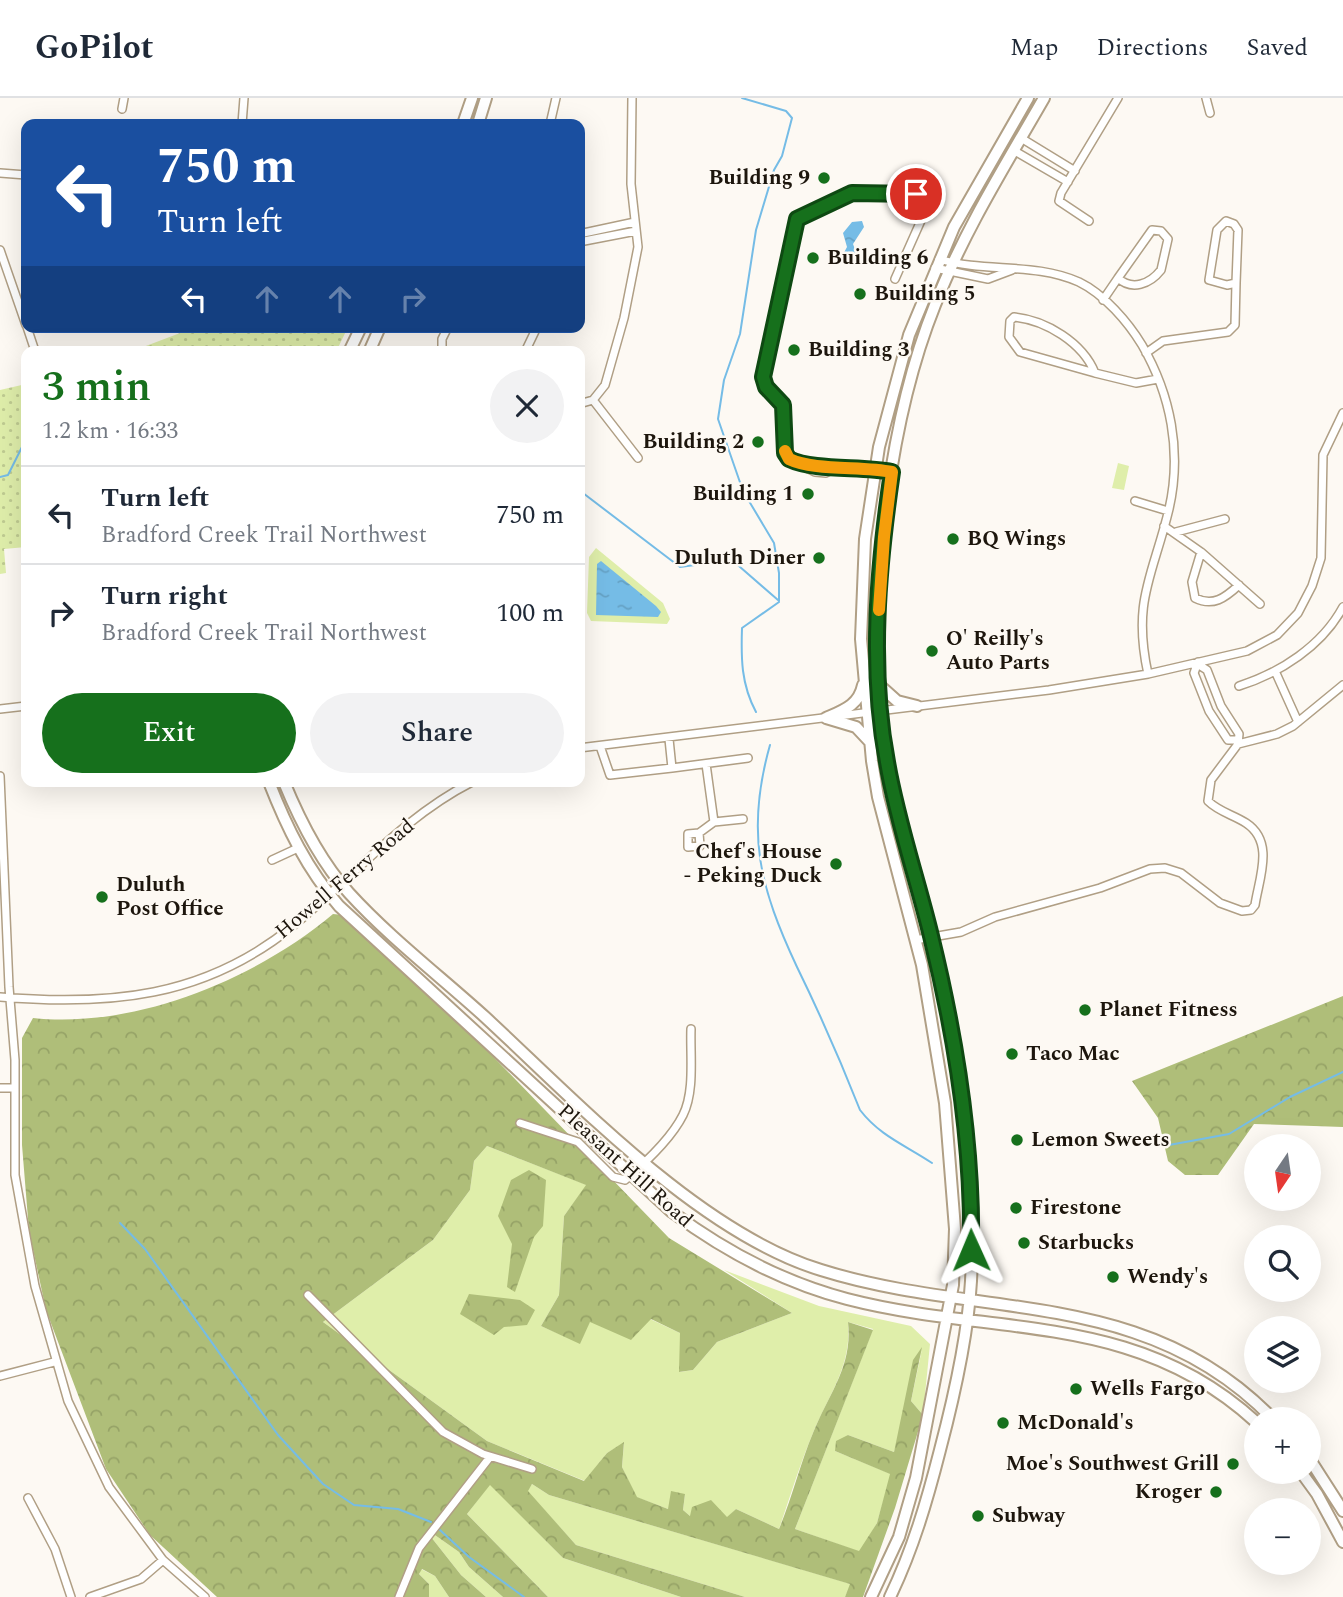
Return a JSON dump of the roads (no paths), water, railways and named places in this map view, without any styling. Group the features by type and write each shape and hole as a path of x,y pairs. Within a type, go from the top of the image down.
{"highway":[{"path":"465,119 472,98"},
{"path":"480,119 486,98"},
{"path":"872,1597 895,1548 916,1478 951,1296 954,1241 953,1177 938,1063 915,940 878,797 870,743 864,679 861,595 875,469 897,374 937,264 979,179 1028,98"},
{"path":"890,1597 909,1556 930,1489 953,1397 969,1299 972,1231 965,1129 931,937 895,800 880,712 880,583 892,472 921,349 951,268 981,205 1044,98"},
{"path":"826,718 856,702 864,679"},
{"path":"878,684 897,701 917,706"},
{"path":"826,718 856,727 870,743"},
{"name":"Pleasant Hill Road","path":"271,787 298,848 329,894 672,1212 743,1260 840,1297 965,1320 1068,1332 1146,1354 1196,1376 1244,1413"},
{"name":"Pleasant Hill Road","path":"286,787 301,823 341,883 644,1161 711,1216 783,1256 857,1280 1069,1314 1158,1340 1228,1380 1259,1407"},
{"path":"1321,1477 1343,1511"},
{"path":"1310,1484 1343,1542"}],"street":[{"path":"122,109 124,98"},
{"path":"242,119 244,98"},
{"path":"551,119 555,98"},
{"path":"585,402 593,400 607,377 624,318 638,247 630,150 632,98"},
{"path":"1089,221 1059,201 1118,98"},
{"path":"1206,98 1210,113"},
{"path":"1021,138 1075,171"},
{"path":"1013,150 1068,182"},
{"path":"0,173 21,175"},
{"path":"892,472 835,468 826,473 815,472 786,457 783,405 766,387 763,377 797,219 852,193 916,194 931,198 895,279"},
{"path":"1146,353 1163,341 1228,332 1235,325 1236,283 1237,230 1234,224 1226,221 1217,229 1209,280 1227,285 1236,283"},
{"path":"585,233 635,227"},
{"path":"585,240 635,227"},
{"path":"1103,300 1118,278 1152,230 1166,234 1168,239 1163,262 1156,276 1133,286 1118,278"},
{"path":"0,250 21,309"},
{"path":"937,264 988,279 1012,270 1029,268 1054,273 1082,284 1103,300 1135,334 1146,353 1172,421 1173,465 1168,511 1147,576 1141,623 1148,674"},
{"path":"1095,373 1084,355 1059,333 1028,319 1014,317 1010,321 1010,341 1020,352 1095,373 1136,383 1158,379"},
{"path":"593,400 638,458"},
{"path":"585,747 1049,690 1148,674 1247,652 1278,635 1298,613 1312,586 1321,558 1323,455 1343,413"},
{"path":"1135,501 1168,511"},
{"path":"1176,532 1225,519"},
{"path":"1164,526 1201,552 1260,604"},
{"path":"1201,552 1192,582 1195,598 1205,603 1216,602 1239,585"},
{"path":"1238,686 1275,671 1317,641 1335,622 1343,607"},
{"path":"915,940 961,932 995,917 1100,888 1150,869 1165,868 1181,873 1220,903 1242,911 1251,910 1255,905 1264,860 1262,845 1249,825 1208,801 1211,780 1237,742 1239,734 1216,694 1208,670 1198,663"},
{"path":"1198,663 1194,673 1204,700 1228,740 1237,742 1277,734 1298,722 1343,684"},
{"path":"1275,671 1298,722"},
{"path":"1204,700 1216,694"},
{"path":"0,709 21,707"},
{"path":"668,739 673,768"},
{"path":"600,746 610,775 748,758"},
{"path":"706,764 714,822"},
{"path":"0,776 18,1202 54,1362 81,1433 109,1488 163,1560 205,1597"},
{"name":"Howell Ferry Road","path":"0,998 79,1002 148,995 225,968 293,926 420,815 464,787"},
{"path":"699,833 714,822 743,819"},
{"path":"272,860 298,848"},
{"path":"520,1123 578,1142 620,1180 632,1174 683,1115 689,1091 691,1029"},
{"path":"0,1088 15,1088"},
{"path":"309,1295 443,1432 464,1446 490,1457 532,1469"},
{"path":"0,1376 54,1362"},
{"path":"399,1597 419,1548 490,1457"},
{"path":"27,1498 55,1549 71,1597"},
{"path":"90,1597 114,1594 141,1579 163,1560"}],"water":[{"path":"862,221 864,227 853,244 856,252 853,260 840,260 847,247 843,233 852,222"},
{"path":"601,561 656,606 661,612 658,617 596,615 597,564"}],"waterway":[{"path":"742,98 786,111 792,118 782,156 774,170 756,230 740,334 724,380 718,419 743,491 774,543 779,573 779,601"},
{"path":"0,477 8,475 21,449"},
{"path":"585,495 680,567 732,560 778,600"},
{"path":"756,712 747,691 743,671 742,628 779,602"},
{"path":"770,745 758,806 758,833 766,885 784,938 860,1110 884,1133 932,1163"},
{"path":"1169,1145 1229,1134 1290,1097 1343,1072"},
{"path":"120,1223 145,1249 278,1435 323,1484 354,1505 398,1509 431,1522"},
{"path":"440,1530 469,1557 524,1597"}],"place":[{"name":"Building 9","path":"824,178"},
{"name":"Building 6","path":"813,258"},
{"name":"Building 5","path":"860,294"},
{"name":"Building 3","path":"794,350"},
{"name":"Building 2","path":"758,442"},
{"name":"Building 1","path":"808,494"},
{"name":"BQ Wings","path":"953,539"},
{"name":"Duluth Diner","path":"819,558"},
{"name":"O' Reilly's Auto Parts","path":"932,651"},
{"name":"Chef's House - Peking Duck","path":"836,864"},
{"name":"Duluth Post Office","path":"102,897"},
{"name":"Planet Fitness","path":"1085,1010"},
{"name":"Taco Mac","path":"1012,1054"},
{"name":"Lemon Sweets","path":"1017,1140"},
{"name":"Firestone","path":"1016,1208"},
{"name":"Starbucks","path":"1024,1243"},
{"name":"Wendy's","path":"1113,1277"},
{"name":"Wells Fargo","path":"1076,1389"},
{"name":"McDonald's","path":"1003,1423"},
{"name":"Moe's Southwest Grill","path":"1233,1464"},
{"name":"Kroger","path":"1216,1492"},
{"name":"Subway","path":"978,1516"}]}
